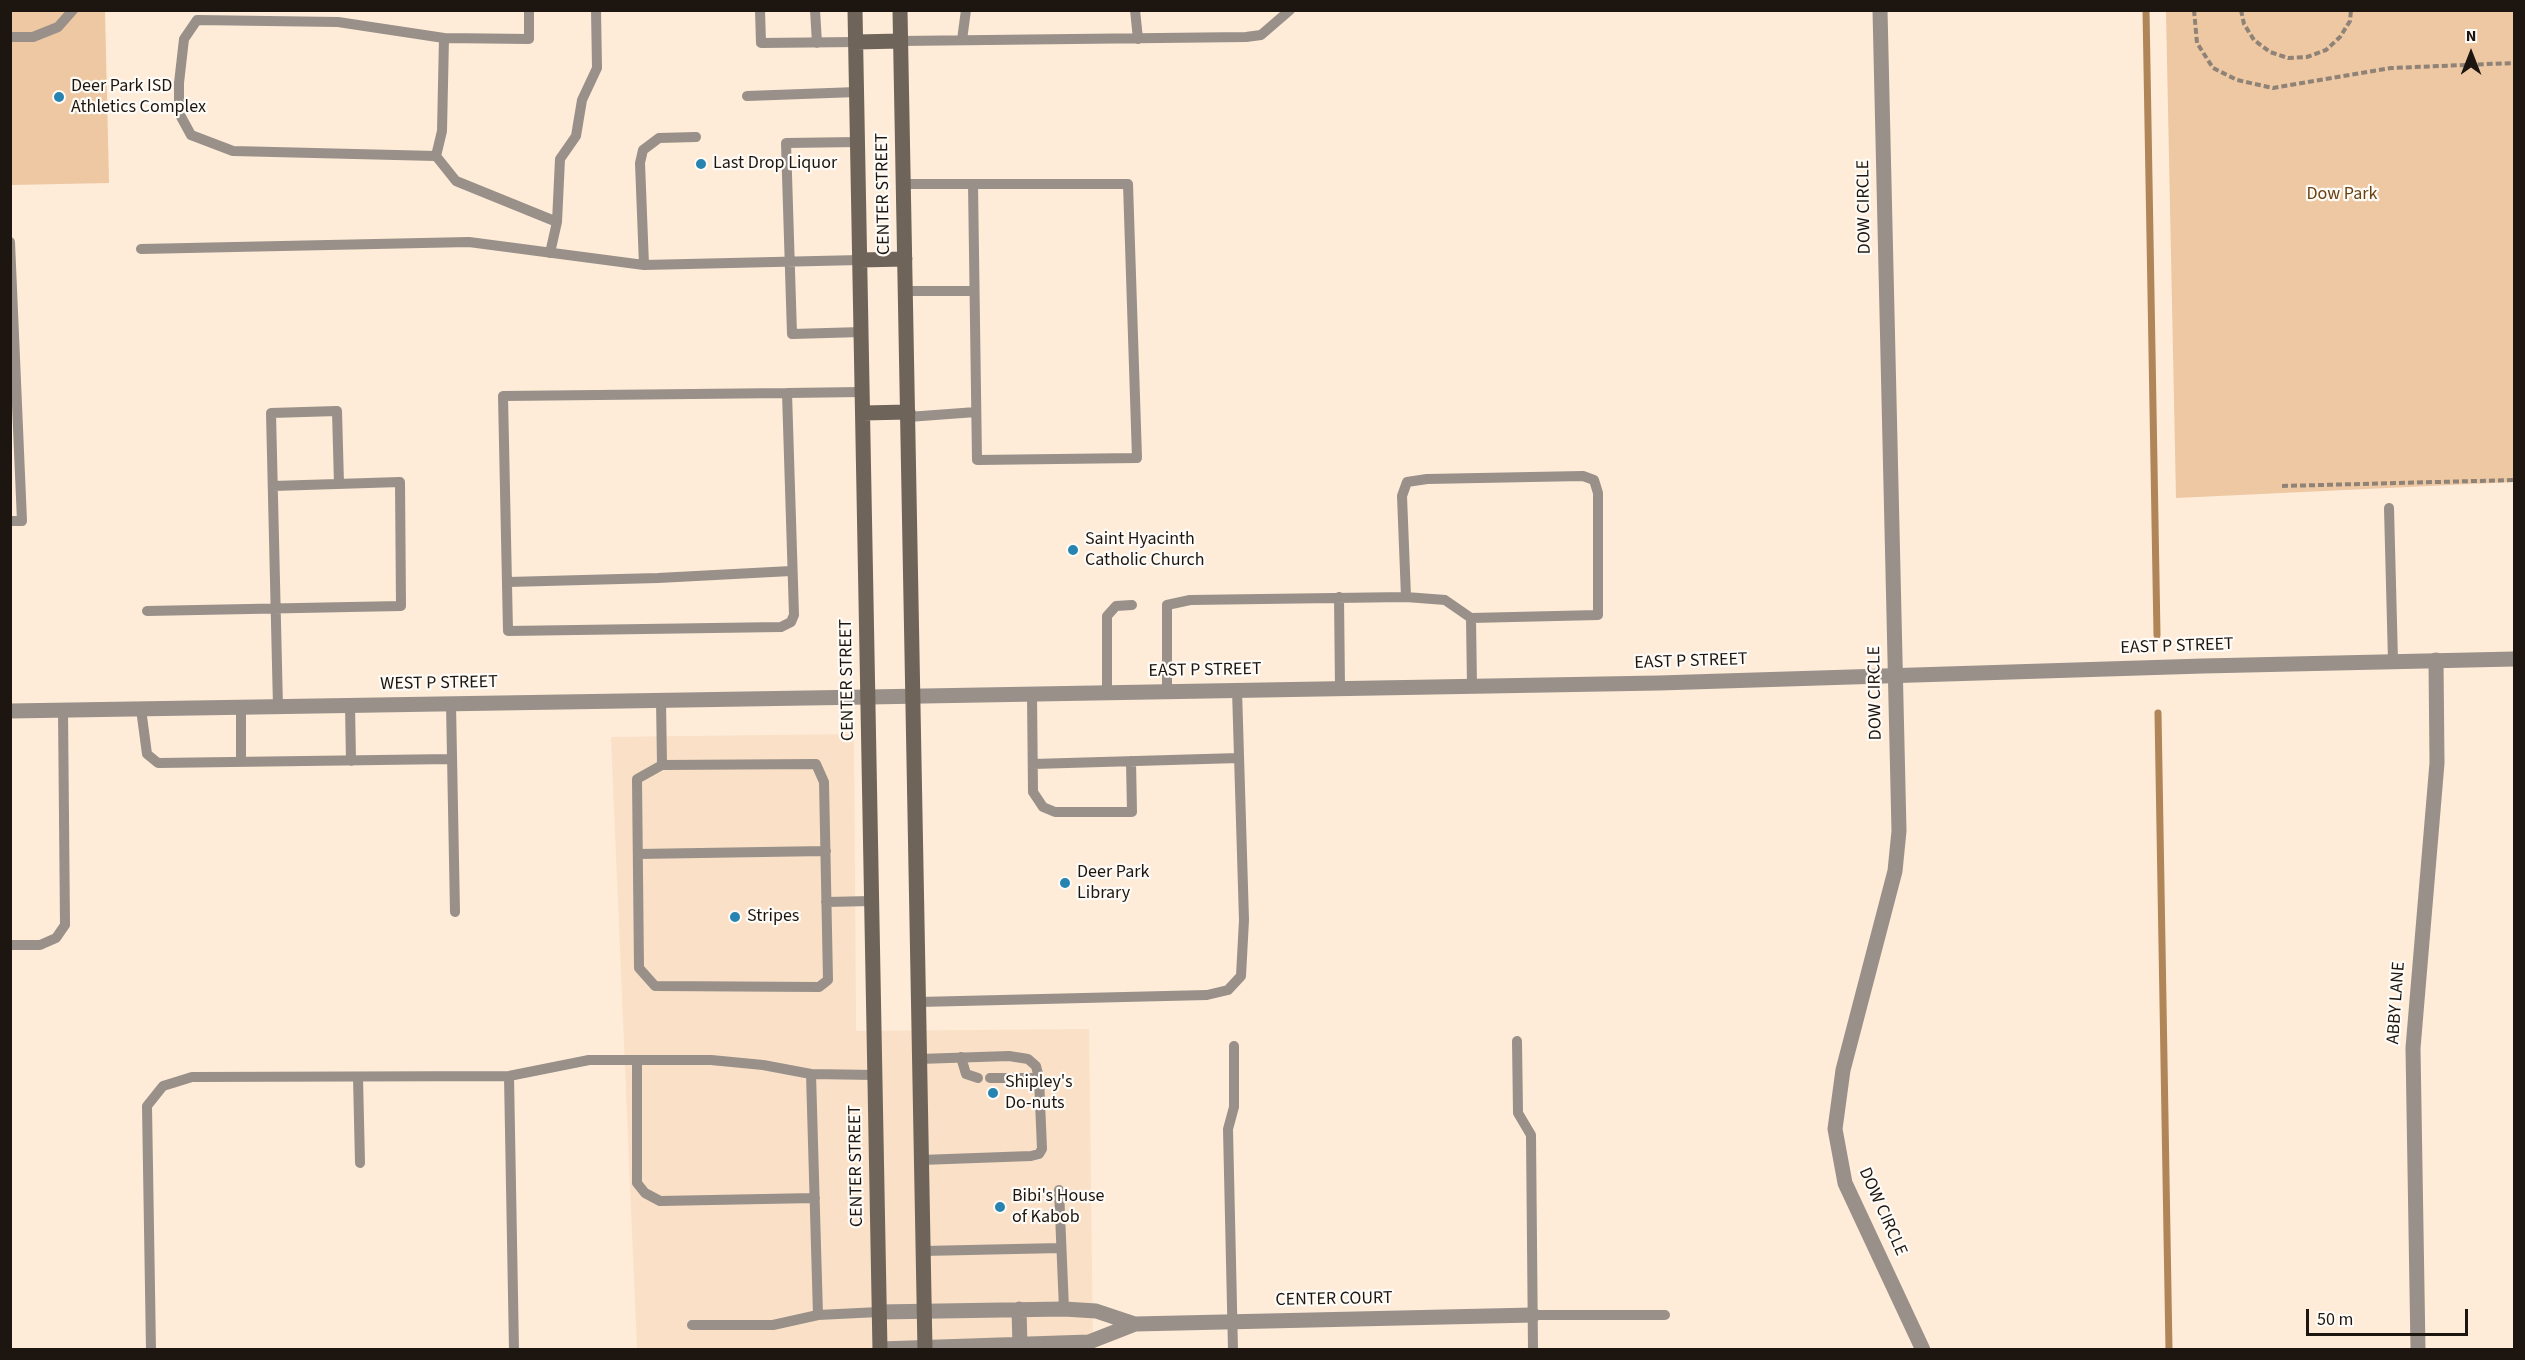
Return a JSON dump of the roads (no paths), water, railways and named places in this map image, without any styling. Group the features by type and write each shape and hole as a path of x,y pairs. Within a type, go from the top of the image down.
{"main road":[{"name":"CENTER STREET","path":"855,10 880,1349"},
{"name":"CENTER STREET","path":"900,10 924,1349"},
{"path":"856,42 900,41"},
{"path":"860,260 905,259"},
{"path":"863,413 908,414"}],"street":[{"name":"DOW CIRCLE","path":"1880,10 1899,831 1895,871 1843,1070 1835,1129 1845,1183 1923,1350"},
{"name":"EAST P STREET","path":"868,697 1472,686 2514,659"},
{"name":"ABBY LANE","path":"2418,1350 2413,1048 2438,763 2436,660"},
{"name":"WEST P STREET","path":"10,711 868,697"},
{"path":"1019,1309 1020,1346"},
{"name":"CENTER COURT","path":"879,1312 1064,1309 1096,1311 1135,1324 1533,1315"},
{"name":"CENTER COURT","path":"880,1349 1089,1346 1135,1324"}],"lane":[{"path":"10,37 33,37 58,27 73,10"},
{"path":"529,10 530,39 444,38 338,22 197,20 184,39 179,83 179,113 192,135 232,151 436,156 456,181 557,222"},
{"path":"550,253 557,222 560,159 576,136 582,100 597,68 597,10"},
{"path":"760,10 761,43 856,42"},
{"path":"815,10 817,43"},
{"path":"962,40 966,10"},
{"path":"1135,10 1138,39"},
{"path":"900,41 1246,38 1261,35 1290,10"},
{"path":"436,156 442,131 444,38"},
{"path":"747,96 857,92"},
{"path":"644,265 640,163 643,150 659,138 696,136"},
{"path":"858,142 786,143 792,334 862,332"},
{"path":"903,184 973,184 1128,184 1137,458 977,460 973,184"},
{"path":"10,242 22,521 10,521"},
{"path":"141,249 469,242 644,265 860,260"},
{"path":"906,291 974,291"},
{"path":"787,393 794,615 791,621 781,627 508,631 502,396 862,392"},
{"path":"278,706 271,413 338,411 339,484"},
{"path":"908,414 976,412"},
{"path":"1167,692 1163,605 1190,600 1406,597 1445,600 1471,618 1598,615 1598,493 1594,480 1583,476 1427,479 1407,482 1402,496 1406,597"},
{"path":"147,611 401,606 400,482 273,486"},
{"path":"2389,508 2393,661"},
{"path":"508,582 658,578 791,571"},
{"path":"1339,597 1340,688"},
{"path":"1107,693 1107,616 1116,606 1132,605"},
{"path":"1471,618 1472,686"},
{"path":"919,1002 1207,995 1228,990 1241,976 1244,920 1237,690"},
{"path":"1032,694 1033,792 1043,807 1055,812 1132,812 1131,761"},
{"path":"661,700 662,765"},
{"path":"451,704 455,912"},
{"path":"350,705 351,761"},
{"path":"241,707 241,762"},
{"path":"141,709 147,754 158,763 452,759"},
{"path":"10,945 40,945 57,938 65,925 63,710"},
{"path":"1033,764 1239,758"},
{"path":"816,764 824,782 828,980 819,987 655,986 639,968 637,779 662,765 816,764"},
{"path":"638,854 825,851"},
{"path":"826,902 872,901"},
{"path":"1517,1041 1518,1113 1531,1134 1533,1350"},
{"path":"1233,1350 1228,1129 1234,1107 1234,1046"},
{"path":"920,1059 1009,1056 1028,1059 1036,1066 1040,1078 1042,1149 1039,1154 921,1160"},
{"path":"961,1057 966,1074 978,1078"},
{"path":"151,1350 147,1106 163,1086 192,1077 509,1076 589,1060 711,1060 763,1065 811,1074 875,1075"},
{"path":"637,1060 637,1183 645,1193 660,1201 814,1198"},
{"path":"811,1074 818,1315"},
{"path":"509,1076 514,1350"},
{"path":"358,1077 360,1163"},
{"path":"990,1078 1040,1078"},
{"path":"1059,1190 1064,1309"},
{"path":"923,1251 1061,1248"},
{"path":"692,1325 773,1325 818,1315 879,1312"},
{"path":"1533,1315 1665,1315"}],"waterway":[{"path":"2146,10 2157,635"},
{"path":"2158,713 2169,1350"}],"place":[{"name":"Deer Park ISD Athletics Complex","path":"59,97"},
{"name":"Last Drop Liquor","path":"701,164"},
{"name":"Saint Hyacinth Catholic Church","path":"1073,550"},
{"name":"Deer Park Library","path":"1065,883"},
{"name":"Stripes","path":"735,917"},
{"name":"Shipley's Do-nuts","path":"993,1093"},
{"name":"Bibi's House of Kabob","path":"1000,1207"}],"park label":[{"name":"Dow Park","path":"2342,195"}]}
